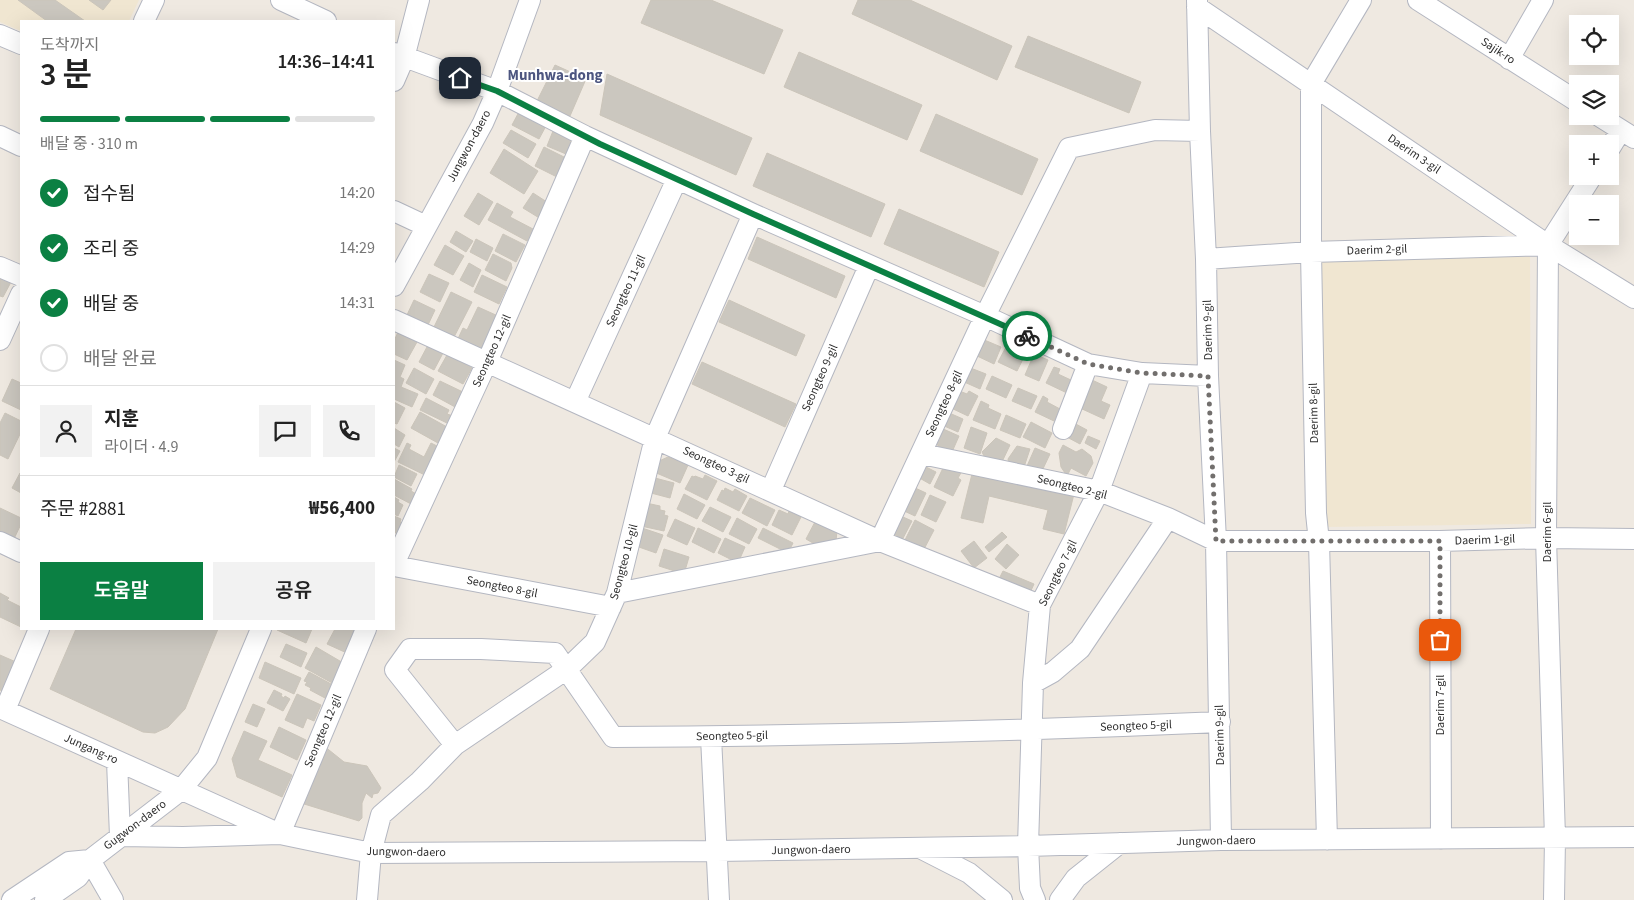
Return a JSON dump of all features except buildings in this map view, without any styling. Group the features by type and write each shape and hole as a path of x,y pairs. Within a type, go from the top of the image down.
{"street":[{"path":"144,20 154,0"},
{"path":"281,0 324,20"},
{"path":"395,76 399,56 419,0"},
{"name":"Jungwon-daero","path":"395,284 483,123 497,91 530,0"},
{"path":"1311,84 1361,0"},
{"name":"Sajik-ro","path":"1418,0 1569,96"},
{"path":"1509,59 1543,0"},
{"name":"Daerim 3-gil","path":"1197,4 1548,245 1634,298"},
{"name":"Daerim 9-gil","path":"1197,4 1208,376 1216,541 1221,840"},
{"path":"0,35 20,44"},
{"path":"399,56 497,91 585,136 677,179 1088,364 1142,373 1208,376"},
{"name":"Daerim 8-gil","path":"1311,84 1310,252 1316,513 1319,542 1327,840"},
{"path":"1614,125 1628,134"},
{"name":"Seongteo 8-gil","path":"395,565 614,600 880,541 922,454 984,316 1069,148 1155,130 1200,132"},
{"path":"0,136 20,146"},
{"name":"Seongteo 12-gil","path":"395,563 487,362 585,136"},
{"name":"Seongteo 11-gil","path":"574,402 677,179"},
{"path":"1548,245 1586,185"},
{"path":"395,212 426,226"},
{"name":"Seongteo 10-gil","path":"367,900 371,854 381,815 420,781 455,745 567,670 595,642 614,600 655,438 753,214"},
{"name":"Daerim 2-gil","path":"1206,259 1310,252 1548,245"},
{"name":"Daerim 6-gil","path":"1548,245 1546,538 1555,838 1554,900"},
{"name":"Seongteo 9-gil","path":"771,490 869,266"},
{"path":"0,267 20,276"},
{"path":"0,340 20,296"},
{"name":"Seongteo 3-gil","path":"395,320 880,541 1040,605"},
{"path":"1063,429 1088,364"},
{"name":"Seongteo 7-gil","path":"1035,900 1030,888 1028,846 1032,683 1040,605 1099,491 1142,373"},
{"name":"Seongteo 2-gil","path":"922,454 1099,491 1168,518 1216,541"},
{"path":"1032,683 1053,672 1080,650 1168,518"},
{"name":"Daerim 1-gil","path":"1216,541 1634,539"},
{"name":"Daerim 7-gil","path":"1440,541 1441,839"},
{"path":"0,542 20,552"},
{"path":"2,709 39,630"},
{"path":"181,790 207,758 261,630"},
{"name":"Seongteo 12-gil","path":"280,834 366,630"},
{"name":"Seongteo 5-gil","path":"455,745 395,670 410,649 481,649 555,653 613,737 712,737 1031,730 1220,722"},
{"name":"Jungang-ro","path":"2,709 181,790"},
{"path":"712,737 719,900"},
{"path":"118,761 120,836 183,837 280,834"},
{"name":"Jungwon-daero","path":"181,790 280,834 371,854 920,848 1221,840 1634,837"},
{"name":"Gugwon-daero","path":"45,900 78,877 90,860 181,790"},
{"path":"1060,900 1076,878 1120,843"},
{"path":"920,848 969,873 1002,900"},
{"path":"90,860 113,900"},
{"name":"Gugwon-daero","path":"12,900 69,862 90,860"}],"shaded area":[{"path":"0,0 139,0 129,20 20,20 20,31 0,22"},
{"path":"1530,254 1531,524 1324,527 1318,257"}],"way so far":[{"path":"1027,336 1088,364 1142,373 1208,376 1216,541 1440,541 1440,640"}],"district":[{"name":"Munhwa-dong","path":"555,75"}],"route":[{"path":"460,78 497,91 600,144 1027,336"}]}
